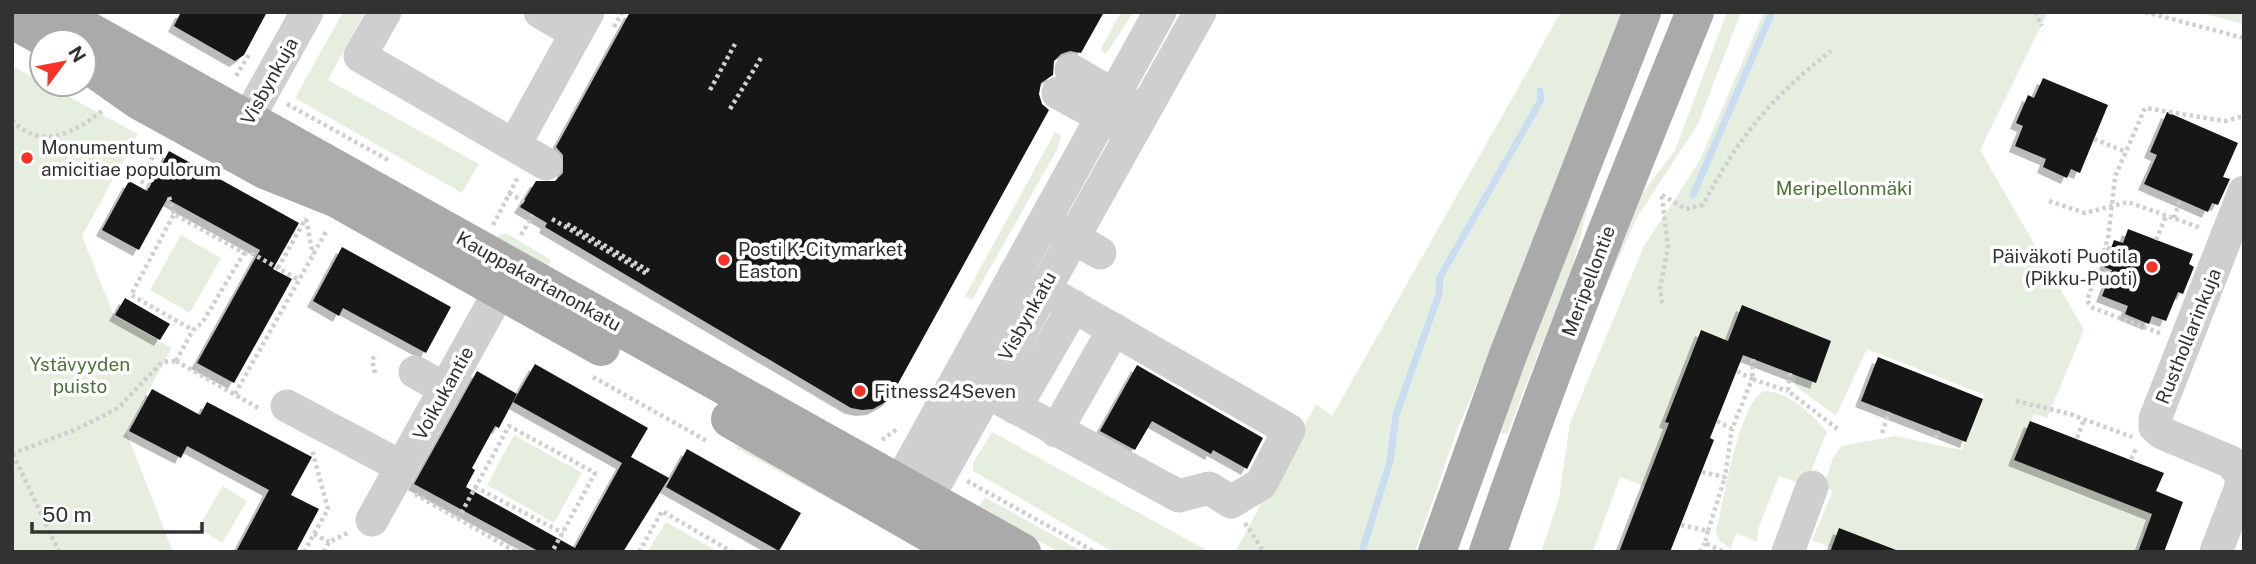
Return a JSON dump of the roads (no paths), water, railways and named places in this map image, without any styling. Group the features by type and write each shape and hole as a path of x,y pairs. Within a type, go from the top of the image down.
{"main road":[{"name":"Kauppakartanonkatu","path":"55,12 239,135 289,181 511,264 909,500 1021,552"},
{"path":"1437,552 1508,355 1642,12"},
{"name":"Meripellontie","path":"1488,552 1520,457 1622,190 1695,12"},
{"path":"12,20 28,29"},
{"name":"Kauppakartanonkatu","path":"98,72 138,100 239,135"},
{"name":"Kauppakartanonkatu","path":"909,500 962,552"}],"street":[{"path":"384,12 360,56 528,158 582,23 540,12"},
{"name":"Visbynkatu","path":"1072,237 1108,106 1160,12"},
{"name":"Visbynkatu","path":"909,500 1029,281 1072,237 1200,12"},
{"name":"Visbynkuja","path":"239,135 301,14"},
{"path":"1065,82 1137,122"},
{"name":"Rusthollarinkuja","path":"2216,552 2241,487 2241,475 2231,462 2162,433 2155,427 2155,419 2244,192"},
{"name":"Voikukantie","path":"372,520 511,264"},
{"path":"985,391 1180,496 1209,488 1231,502 1261,484 1289,430 1029,281"},
{"name":"Visbynkatu","path":"909,500 985,391 1029,281"},
{"path":"1015,408 1074,306"},
{"path":"1056,431 1114,329"},
{"path":"415,372 445,389"},
{"path":"287,406 398,474"},
{"path":"1788,552 1812,487"}],"waterway":[{"path":"1693,195 1772,12"},
{"path":"1362,552 1390,461 1396,415 1439,294 1440,277 1541,100 1540,91"}],"place":[{"name":"Monumentum amicitiae populorum","path":"27,158"},
{"name":"Posti K-Citymarket Easton","path":"724,260"},
{"name":"Päiväkoti Puotila (Pikku-Puoti)","path":"2152,267"},
{"name":"Fitness24Seven","path":"860,391"}],"park label":[{"name":"Meripellonmäki","path":"1844,188"},
{"name":"Ystävyyden puisto","path":"80,375"}]}
